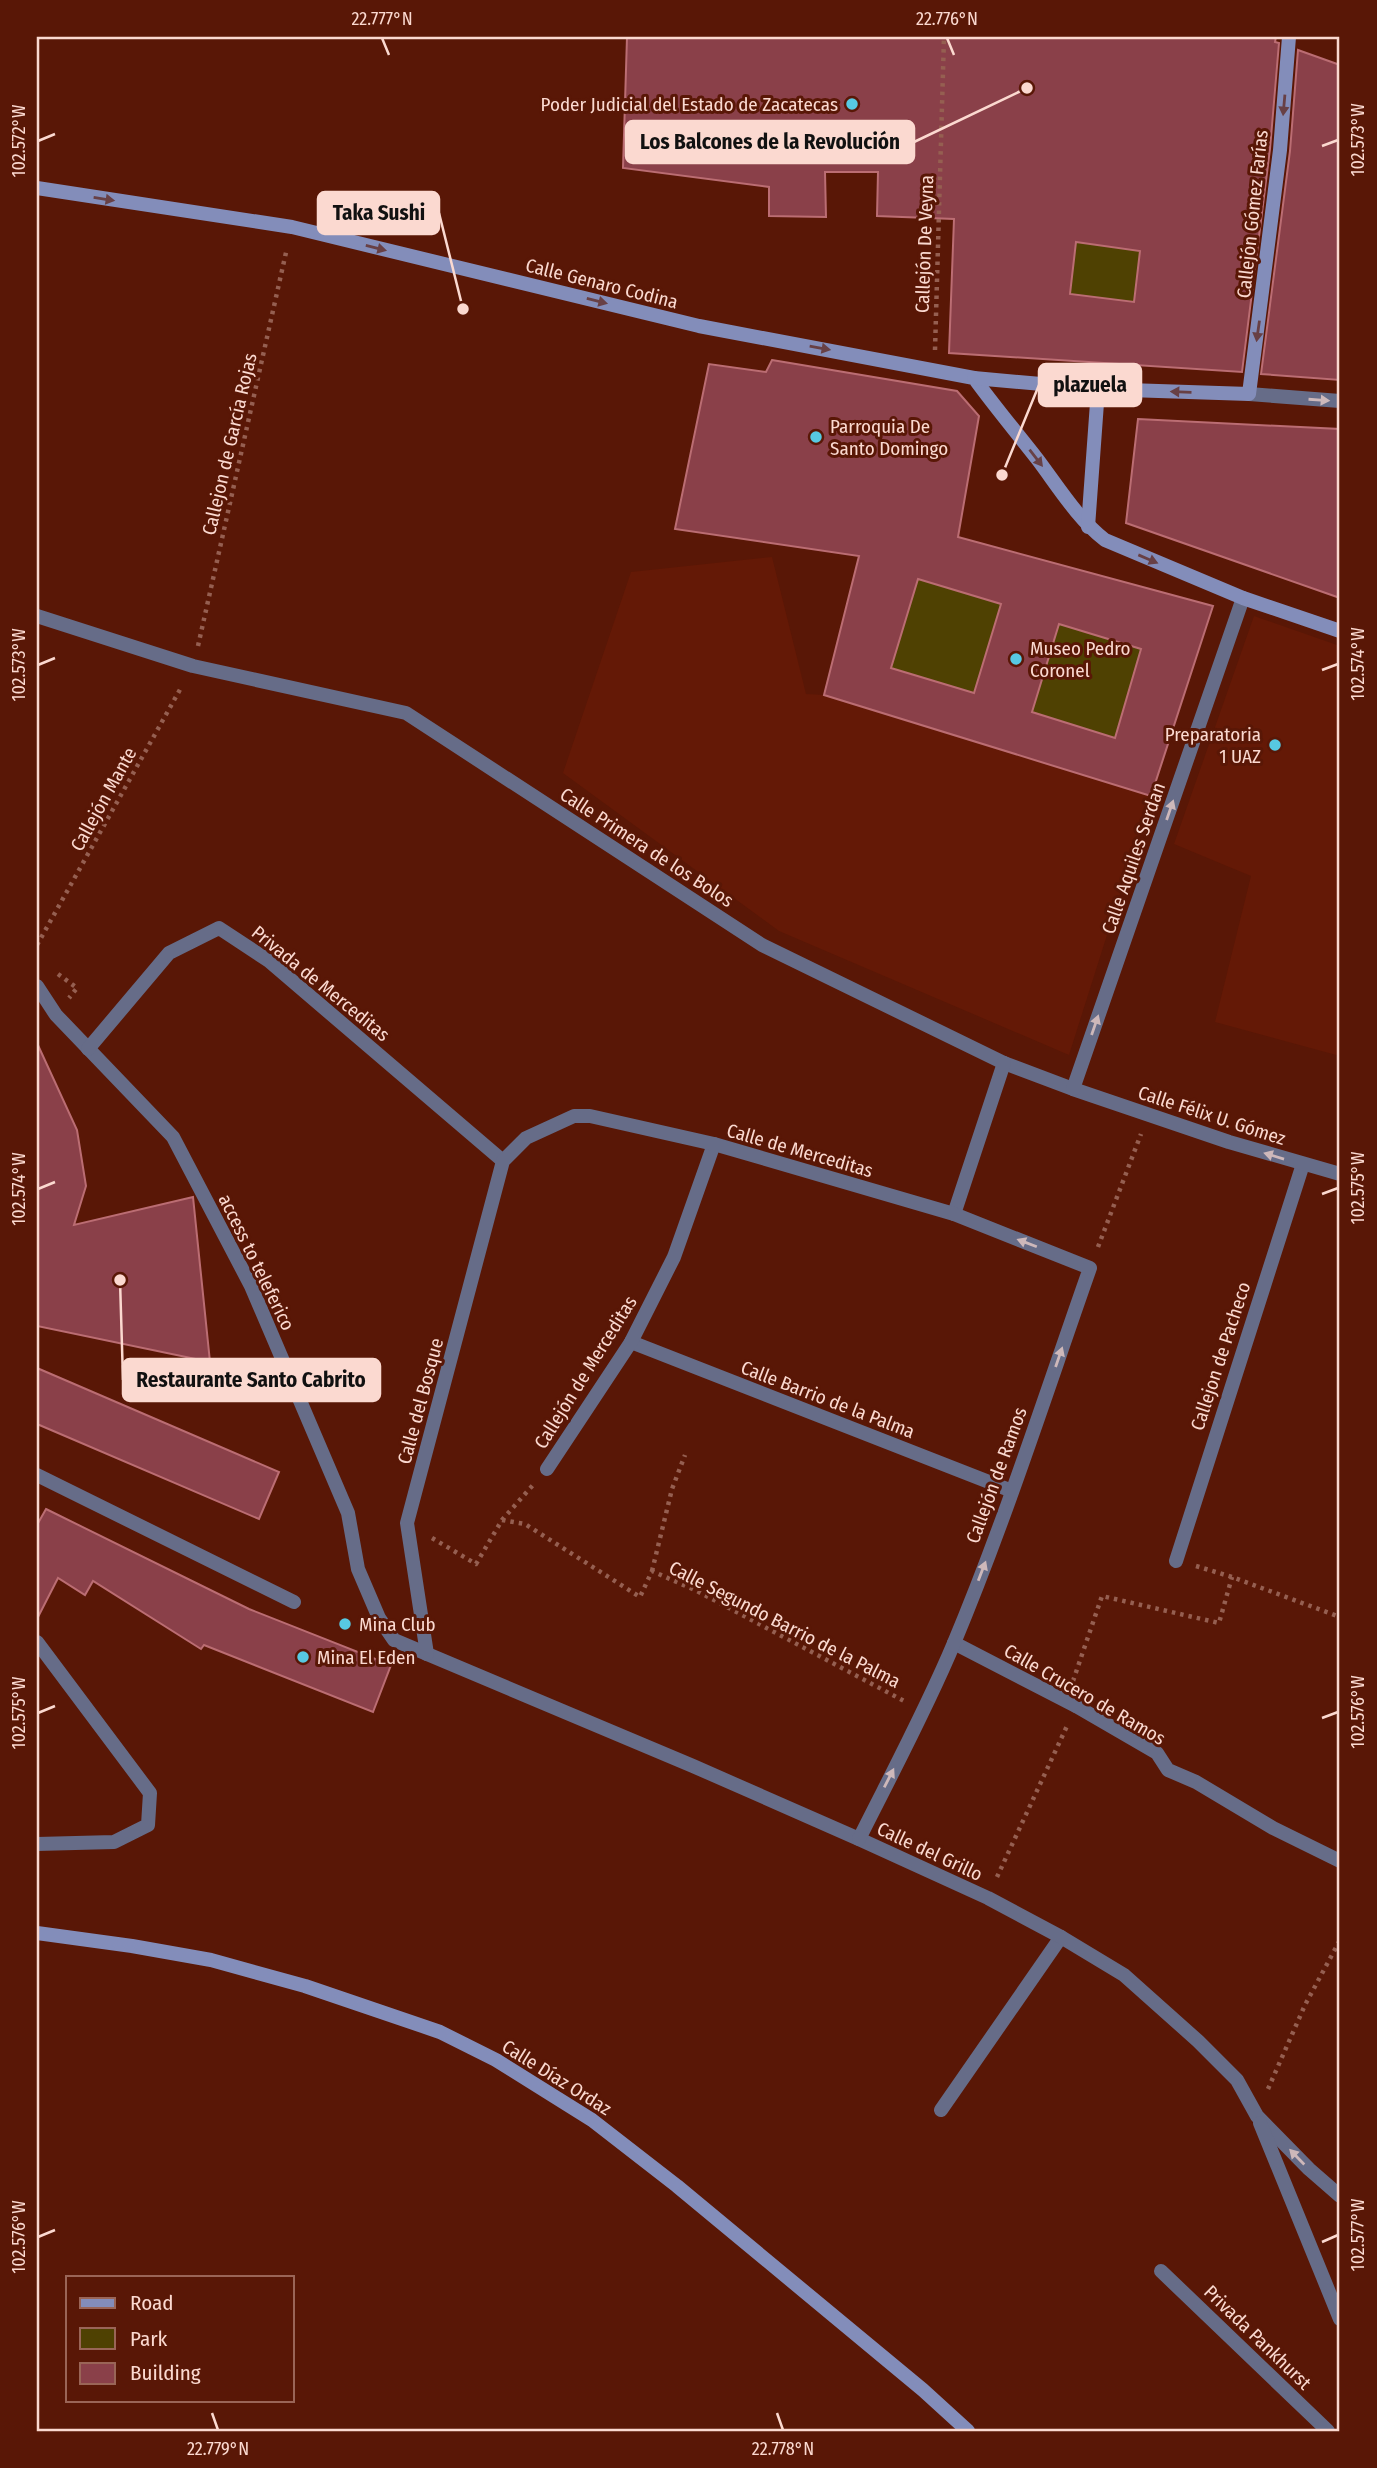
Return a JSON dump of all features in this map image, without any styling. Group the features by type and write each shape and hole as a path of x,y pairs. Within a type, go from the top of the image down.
{"street":[{"name":"Callejón Gómez Farías","path":"1249,394 1275,190 1289,37"},
{"name":"Calle Genaro Codina","path":"37,188 292,227 699,326 974,378 1098,389 1249,394"},
{"path":"974,378 1088,527 1105,540 1243,598 1340,631"},
{"path":"1088,527 1098,389"},
{"path":"1249,394 1340,401"},
{"name":"Calle Aquiles Serdan","path":"1073,1089 1243,598"},
{"name":"Calle Primera de los Bolos","path":"37,616 193,666 406,713 762,945 1004,1063 1073,1089"},
{"name":"Privada de Merceditas","path":"88,1049 169,953 219,928 269,961 503,1161"},
{"name":"access to teleferico","path":"37,986 56,1015 173,1137 251,1286 348,1513 358,1569 379,1618 394,1640 426,1654"},
{"path":"954,1214 1004,1063"},
{"name":"Calle Félix U. Gómez","path":"1073,1089 1340,1174"},
{"name":"Calle de Merceditas","path":"503,1161 526,1138 574,1116 590,1116 714,1144 954,1214 1090,1268"},
{"name":"Callejón de Merceditas","path":"547,1469 631,1342 674,1257 714,1144"},
{"name":"Calle del Bosque","path":"426,1654 407,1523 503,1161"},
{"name":"Callejon de Pacheco","path":"1176,1561 1303,1164"},
{"name":"Callejón de Ramos","path":"859,1839 924,1711 954,1643 1012,1491 1090,1268"},
{"name":"Calle Barrio de la Palma","path":"631,1342 1012,1491"},
{"path":"37,1475 294,1602"},
{"path":"37,1642 150,1793 148,1825 114,1842 37,1844"},
{"name":"Calle Crucero de Ramos","path":"954,1643 1071,1704 1157,1753 1168,1770 1196,1782 1273,1828 1340,1861"},
{"name":"Calle del Grillo","path":"426,1654 859,1839 988,1898 1061,1937 1124,1975 1198,2041 1237,2080 1257,2116 1340,2196"},
{"name":"Calle Díaz Ordaz","path":"37,1933 211,1960 305,1986 440,2032 496,2060 592,2120 677,2186 923,2390 968,2431"},
{"path":"941,2110 1061,1937"},
{"path":"1257,2116 1340,2319"},
{"name":"Privada Pankhurst","path":"1161,2271 1328,2431"}],"path":[{"name":"Callejón De Veyna","path":"934,369 944,37"},
{"name":"Callejon de García Rojas","path":"193,666 292,227"},
{"name":"Callejón Mante","path":"37,945 193,666"},
{"path":"1090,1268 1148,1115"},
{"path":"652,1571 672,1489 685,1455"},
{"name":"Callejón de Merceditas","path":"407,1523 476,1564 502,1520 547,1469"},
{"name":"Calle Segundo Barrio de la Palma","path":"502,1520 525,1524 640,1597 652,1571 697,1591 924,1711"},
{"path":"1176,1561 1232,1577 1340,1617"},
{"path":"988,1898 1071,1704 1102,1596 1219,1623 1232,1577"},
{"path":"1257,2116 1305,2005 1340,1940"}],"shaded area":[{"path":"772,557 806,694 824,695 1151,796 1069,1055 779,931 563,773 631,572"},
{"name":"Preparatoria 1 UAZ","path":"1254,616 1340,646 1340,1056 1215,1022 1251,876 1174,844"}],"green space":[{"path":"1076,242 1140,251 1137,276 1151,278 1147,311 1097,297 1070,294"},
{"path":"918,579 1001,604 974,693 891,668"},
{"path":"1059,624 1141,649 1115,738 1032,712"}],"building":[{"path":"627,37 1276,37 1275,42 1279,43 1270,149 1242,372 949,353 954,219 877,216 878,172 825,172 826,217 769,216 769,187 623,168","holes":["1076,242 1140,251 1134,302 1070,294"]},
{"path":"1298,50 1340,65 1340,380 1261,374 1290,151"},
{"path":"772,360 957,391 979,416 958,537 1213,606 1151,796 824,695 859,556 675,529 709,364 766,372","holes":["918,579 1001,604 974,693 891,668","1059,624 1141,649 1115,738 1032,712"]},
{"path":"1138,419 1340,429 1340,598 1126,523"},
{"path":"37,1043 77,1130 86,1186 74,1225 193,1197 210,1362 37,1326"},
{"path":"37,1368 279,1472 259,1519 37,1424"},
{"path":"46,1509 249,1609 391,1665 373,1712 204,1645 201,1649 93,1581 85,1595 58,1578 37,1619 37,1525"}],"place":[{"name":"Los Balcones de la Revolución","path":"1027,88"},
{"name":"Poder Judicial del Estado de Zacatecas","path":"852,104"},
{"name":"Taka Sushi","path":"463,309"},
{"name":"Parroquia De Santo Domingo","path":"816,437"},
{"name":"plazuela","path":"1002,475"},
{"name":"Museo Pedro Coronel","path":"1016,659"},
{"name":"Preparatoria 1 UAZ","path":"1275,745"},
{"name":"Restaurante Santo Cabrito","path":"120,1280"},
{"name":"Mina Club","path":"345,1624"},
{"name":"Mina El Eden","path":"303,1657"}]}
